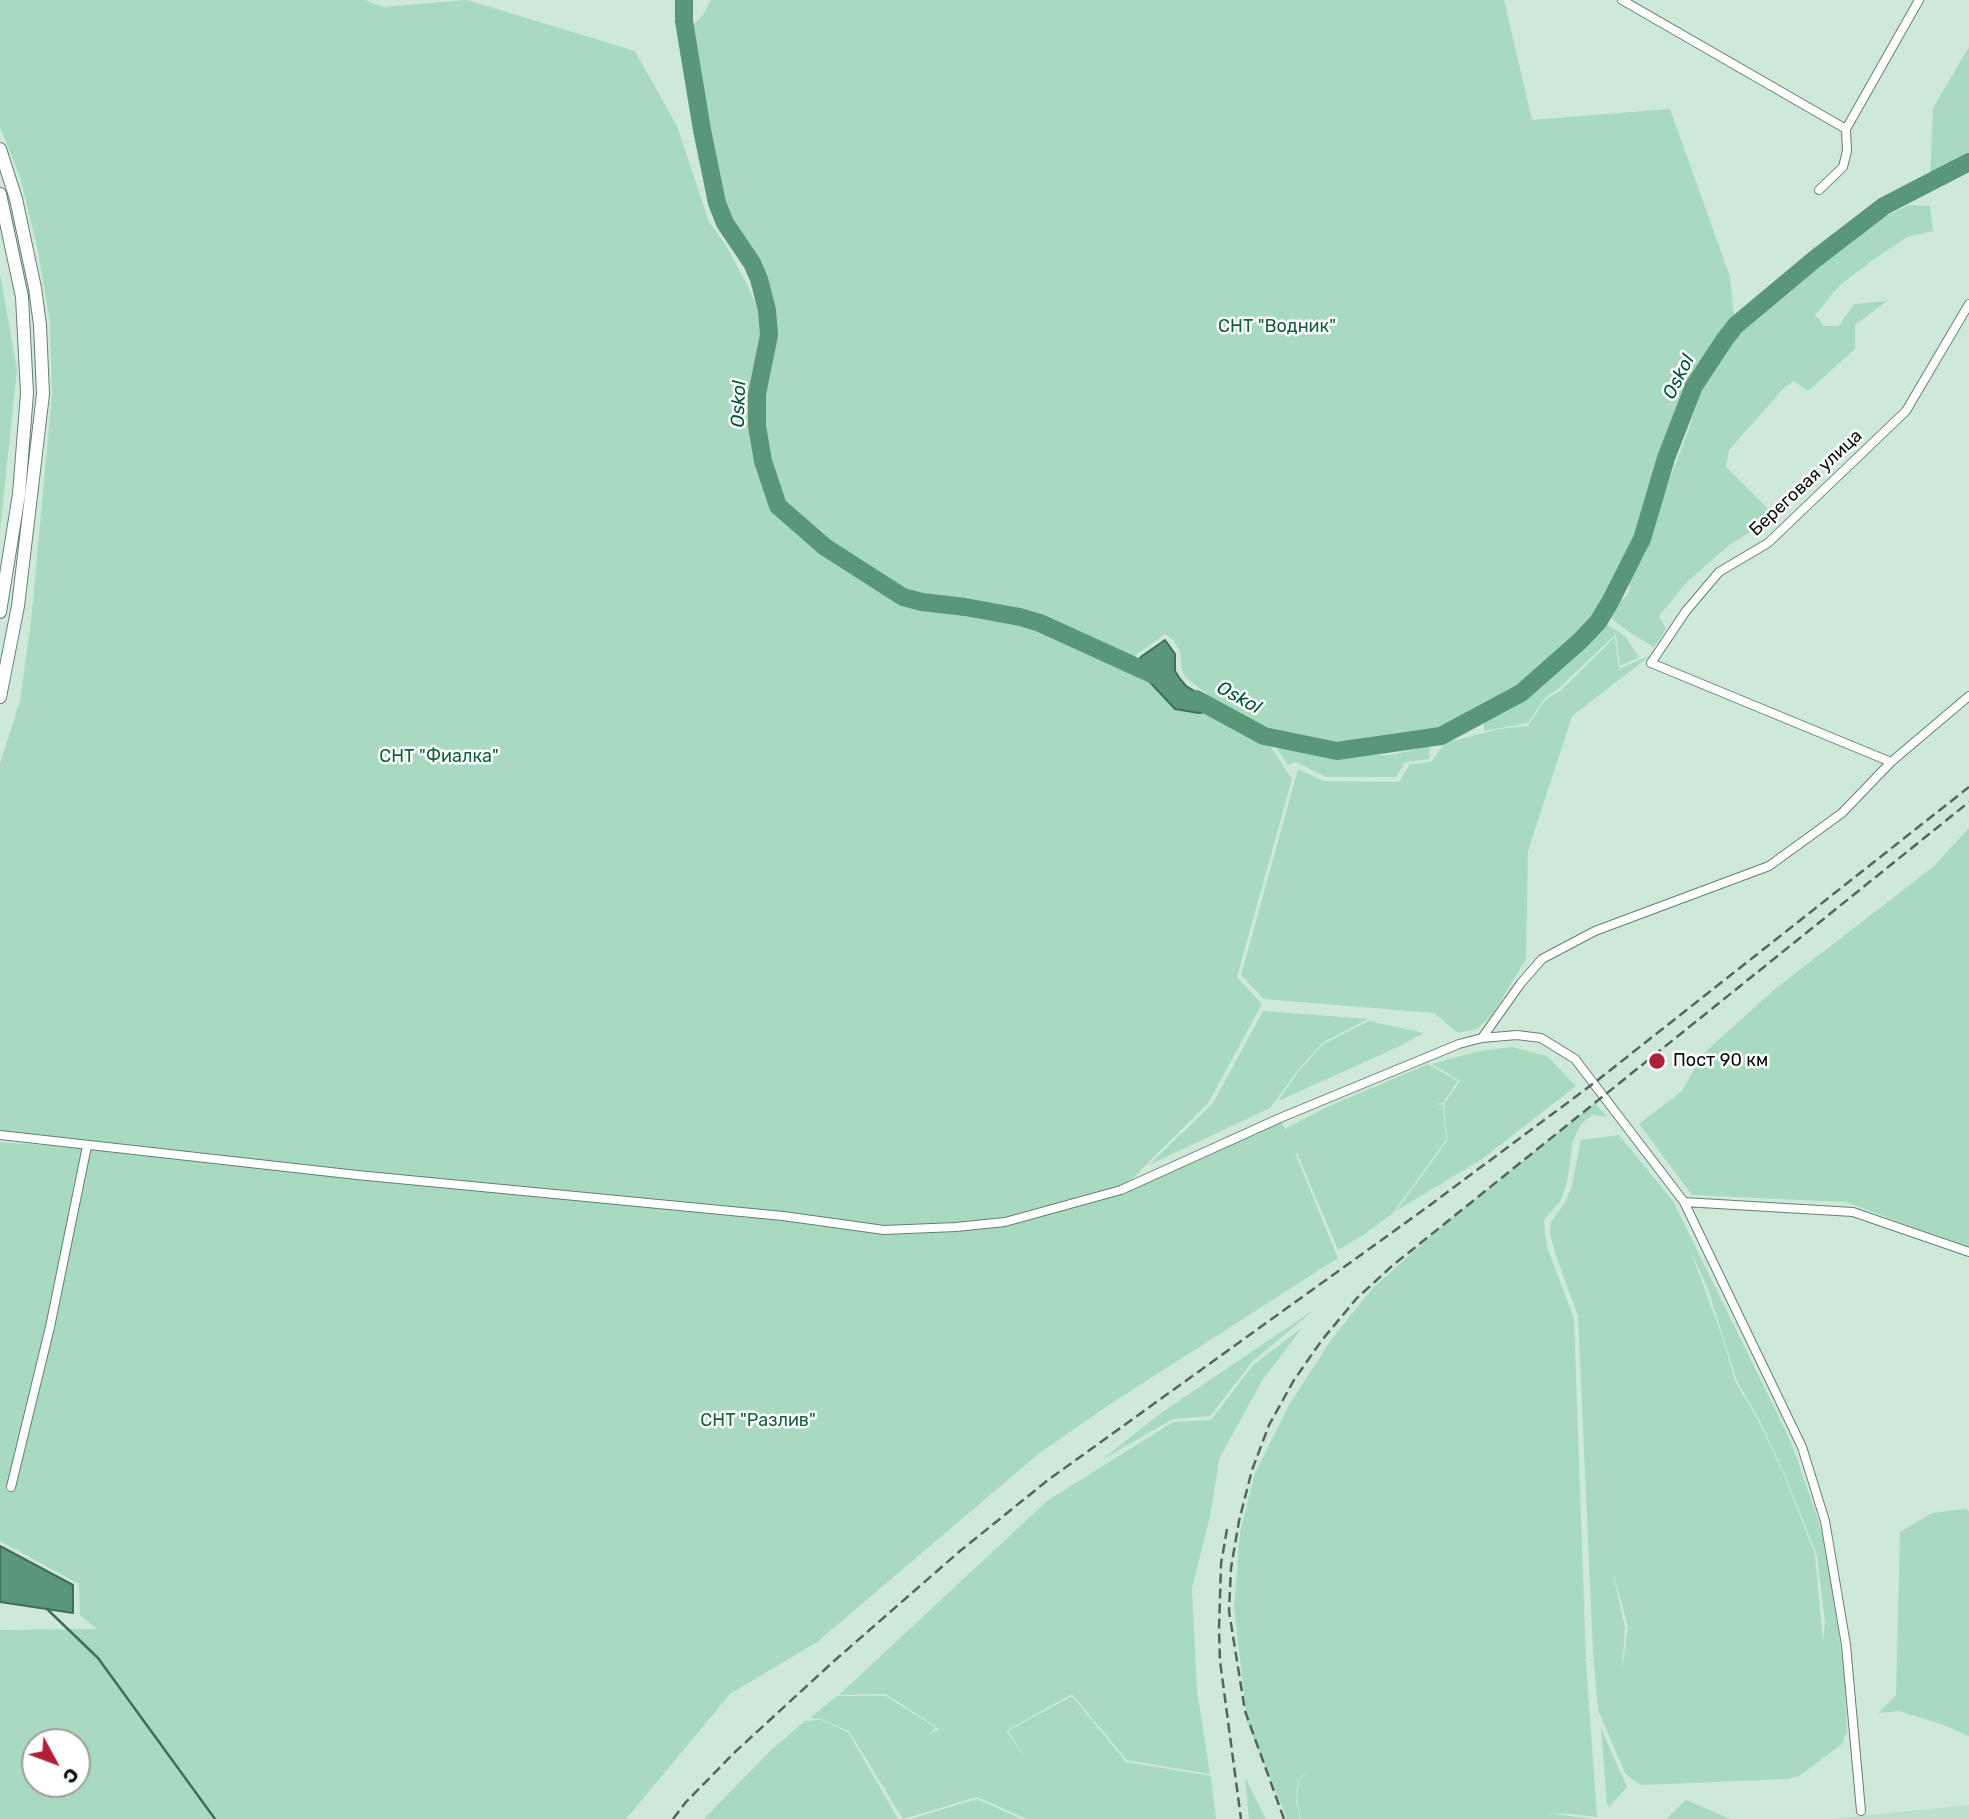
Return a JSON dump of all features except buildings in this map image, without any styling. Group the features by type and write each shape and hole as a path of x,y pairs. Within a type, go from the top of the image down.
{"main road":[{"path":"0,149 16,199 35,288 40,324 43,394 19,606 0,697"},
{"path":"0,194 22,297 27,393 19,494 0,612"}],"street":[{"path":"1622,0 1846,129"},
{"path":"1819,190 1843,167 1847,151 1846,129 1919,0"},
{"name":"Береговая улица","path":"1891,762 1651,663 1686,611 1718,572 1768,543 1906,411 1969,304"},
{"path":"1482,1038 1521,983 1542,959 1595,931 1769,866 1842,813 1891,762 1969,695"},
{"path":"0,1135 783,1216 884,1230 956,1227 1005,1222 1121,1190 1280,1118 1459,1044 1482,1038 1517,1035 1541,1038 1575,1059 1684,1202 1802,1447 1825,1521 1846,1645 1861,1811"},
{"path":"11,1487 50,1327 87,1146"},
{"path":"1684,1202 1853,1212 1969,1252"}],"shaded area":[{"path":"1165,640 1175,654 1175,671 1180,679 1203,696 1216,711 1199,713 1175,709 1134,665"},
{"path":"0,1546 73,1585 73,1613 0,1602"},
{"path":"1969,1805 1969,1819 1830,1819"}],"green space":[{"name":"СНТ \"Фиалка\"","path":"0,0 364,0 383,7 467,0 635,51 677,126 709,222 725,244 748,286 769,335 757,394 757,426 763,461 778,506 825,547 903,597 1020,617 1140,667 1264,736 1292,779 1237,977 1262,1004 1209,1102 1123,1188 1280,1118 1285,1129 1325,1108 1428,1064 1458,1081 1443,1103 1435,1104 1443,1105 1446,1140 1393,1213 1338,1250 1295,1153 1338,1258 1107,1406 1037,1455 817,1642 730,1694 626,1819 0,1819 0,1630 97,1629 80,1615 79,1584 0,1541 0,1142 166,1154 0,1133 0,764 20,701 31,621 52,395 50,322 37,246 20,177 0,127"},
{"name":"СНТ \"Водник\"","path":"711,0 1504,0 1532,120 1670,109 1730,277 1735,323 1691,384 1662,456 1638,536 1595,618 1577,638 1520,689 1442,733 1338,747 1256,728 1220,709 1207,694 1185,677 1180,651 1174,641 1165,634 1132,658 1022,612 924,598 908,592 829,543 785,501 770,459 764,425 764,396 777,336 767,279 722,201 707,128 692,27"},
{"path":"1969,47 1969,157 1930,177 1933,108"},
{"path":"1909,205 1930,206 1933,231 1907,237 1870,262 1839,286 1815,315 1824,326 1839,326 1854,304 1887,301 1855,325 1855,349 1808,391 1794,381 1784,388 1729,450 1726,467 1775,516 1728,546 1687,582 1659,616 1666,629 1654,647 1629,632 1611,618 1628,594 1628,579 1644,557 1700,394 1728,345 1818,265 1884,217"},
{"path":"0,274 17,369 0,532"},
{"path":"1604,622 1625,636 1639,657 1620,666 1616,634 1545,698 1528,723 1484,731 1484,720 1507,712 1533,694 1565,665"},
{"path":"1615,637 1619,669 1651,655 1572,716 1528,851 1526,959 1492,1015 1477,1029 1458,1033 1434,1013 1264,999 1241,975 1298,769 1323,781 1399,782 1410,764 1431,762 1445,743 1499,729 1528,726 1545,700 1561,690"},
{"path":"1273,743 1325,753 1353,755 1392,755 1430,746 1429,759 1405,762 1396,777 1326,777 1296,762 1288,765"},
{"path":"1969,828 1969,1249 1846,1202 1692,1195 1639,1124 1682,1091 1703,1054 1775,989 1933,867"},
{"path":"1263,1011 1368,1019 1322,1043 1270,1108 1149,1165 1213,1103"},
{"path":"1369,1021 1424,1033 1278,1101 1322,1045"},
{"path":"1512,1047 1547,1056 1576,1086 1482,1159 1396,1211 1447,1141 1444,1104 1460,1081 1432,1064 1479,1051"},
{"path":"1595,1103 1607,1117 1592,1115 1581,1124 1573,1141 1567,1182 1561,1200 1544,1220 1548,1250 1574,1318 1586,1660 1583,1659 1586,1662 1597,1817 1546,1813 1592,1819 1301,1819 1297,1800 1299,1780 1311,1768 1298,1780 1296,1801 1300,1819 1287,1819 1247,1722 1234,1607 1240,1532 1255,1473 1289,1405 1333,1337 1373,1288 1441,1227"},
{"path":"1619,1135 1673,1201 1791,1442 1818,1519 1829,1562 1844,1673 1847,1731 1842,1744 1799,1776 1788,1779 1642,1785 1625,1773 1598,1710 1578,1316 1550,1233 1551,1222 1566,1201 1572,1185 1581,1140","holes":["1689,1247 1708,1289 1737,1381 1759,1419 1785,1475 1817,1555 1825,1623 1823,1642 1815,1554 1784,1475 1758,1420 1735,1381 1722,1336","1612,1570 1628,1626 1622,1671 1625,1627"]},
{"path":"1315,1309 1253,1361 1210,1416 1173,1419 1103,1459 1161,1413"},
{"path":"1302,1328 1263,1379 1220,1457 1210,1516 1192,1588 1197,1690 1210,1774 1127,1760 1072,1694 1006,1731 1027,1759 1008,1731 1072,1696 1126,1762 1211,1776 1216,1819 1027,1819 977,1797 903,1819 849,1731 820,1719 810,1718 837,1696 886,1696 936,1728 928,1735 939,1729 886,1694 839,1695 1047,1501 1173,1422 1211,1420 1253,1365"},
{"path":"1966,1509 1969,1512 1969,1736 1899,1711 1878,1713 1896,1695 1900,1532 1932,1513"},
{"path":"821,1720 848,1732 898,1819 704,1819 769,1752 805,1721"},
{"path":"1601,1728 1627,1787 1609,1807 1607,1804"},
{"path":"1245,1777 1266,1819 1249,1819"},
{"path":"977,1799 1021,1819 911,1819"},
{"path":"1686,1800 1730,1819 1666,1819"}],"waterway":[{"name":"Oskol","path":"684,0 684,21 717,203 725,223 752,263 767,310 769,335 757,394 757,426 763,461 778,506 825,547 903,597 1020,617 1040,623 1154,675"},
{"name":"Oskol","path":"1196,699 1264,736 1337,751 1441,736 1521,693 1580,641 1598,622 1610,602 1642,539 1666,458 1694,386 1736,325 1884,206 1969,162"},
{"path":"47,1609 98,1658 215,1819"}],"railway":[{"path":"673,1819 735,1752 834,1661 960,1551 1048,1480 1426,1208 1594,1083 1969,787"},
{"path":"1284,1819 1245,1711 1229,1611 1231,1568 1252,1470 1269,1425 1294,1380 1322,1340 1357,1298 1392,1266 1969,802"},
{"path":"1227,1529 1221,1564 1220,1661 1241,1819"}],"place":[{"name":"Пост 90 км","path":"1657,1061"}],"park label":[{"name":"СНТ \"Разлив\"","path":"758,1421"}]}
